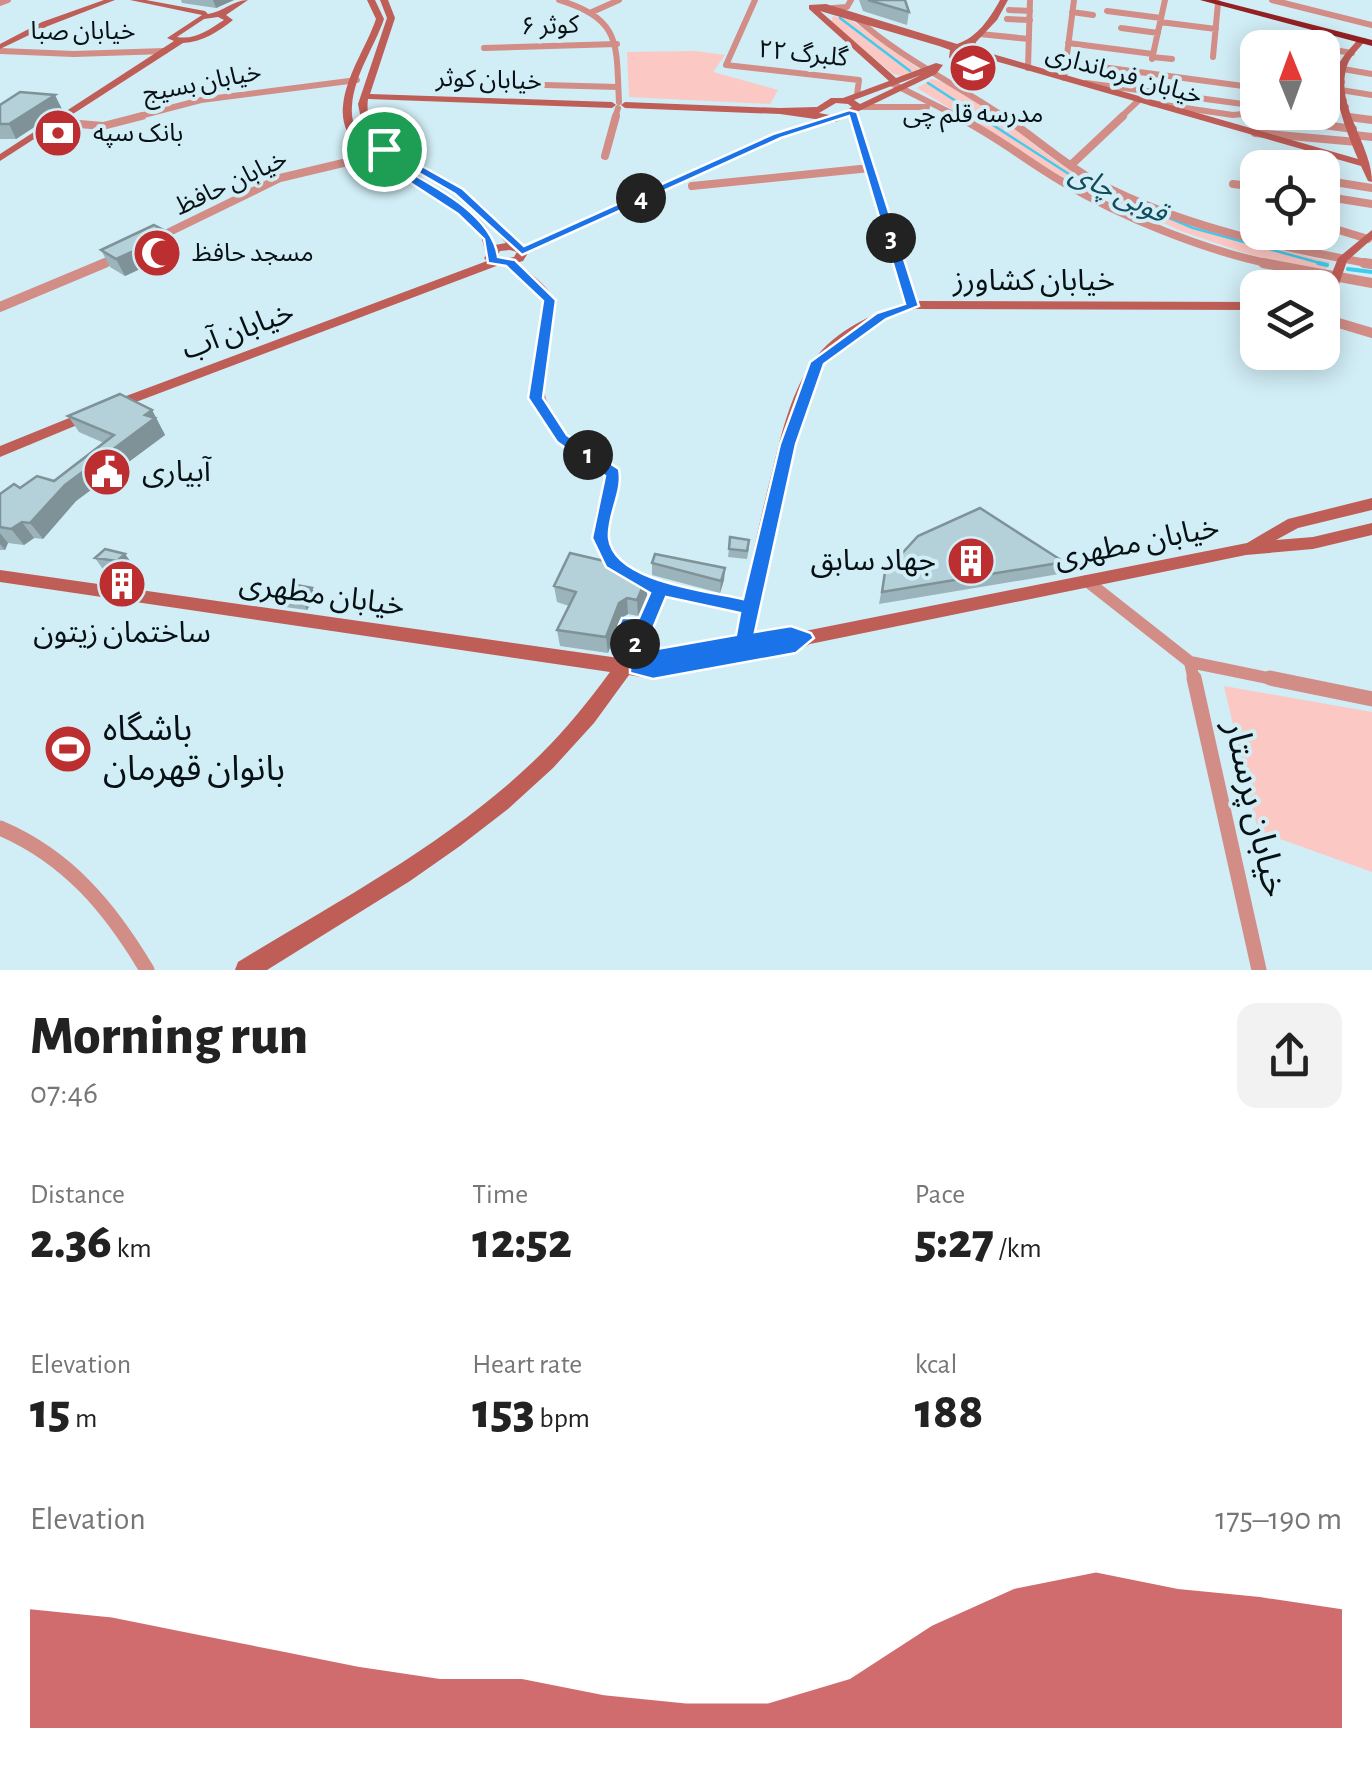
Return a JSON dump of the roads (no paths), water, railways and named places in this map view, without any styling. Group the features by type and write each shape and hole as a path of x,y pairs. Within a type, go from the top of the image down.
{"highway":[{"path":"1205,0 1367,39"}],"main road":[{"path":"0,49 45,24 111,0"},
{"path":"134,0 205,15 220,15 244,0"},
{"path":"371,0 380,19 348,102 348,120 360,144 462,212 490,238 499,259 522,257 519,249 459,192 384,149 362,120 365,96 391,18 384,0"},
{"name":"خیابان فرمانداری","path":"798,0 962,50 1002,56 1028,68 1366,161"},
{"path":"818,115 857,109 933,68 980,34 1004,0"},
{"path":"820,8 898,84"},
{"path":"180,41 172,37 205,15"},
{"path":"0,158 165,50 180,41 200,39 228,20 220,15"},
{"path":"1367,39 1347,61 1344,98 1372,178"},
{"path":"365,59 378,58"},
{"path":"519,249 799,128 845,100 898,84"},
{"name":"خیابان کوثر","path":"365,96 818,115"},
{"path":"845,100 857,104 857,109"},
{"path":"371,154 384,149"},
{"path":"1336,270 1342,260 1370,236"},
{"name":"خیابان آب","path":"0,452 499,259 501,247 519,249"},
{"name":"خیابان کشاورز","path":"744,642 788,444 817,362 882,316 912,306 1240,306"},
{"path":"1246,549 1306,520 1372,504"},
{"path":"1306,520 1301,523 1306,534 1327,540"},
{"path":"1246,549 1327,540 1372,529"},
{"name":"خیابان مطهری","path":"0,576 653,671 796,645 805,638 1246,549"},
{"name":"خیابان مطهری","path":"630,667 651,658 791,634 805,638"},
{"path":"246,970 434,852 507,800 578,732 630,667"}],"street":[{"path":"0,3 8,0"},
{"path":"558,0 608,22 617,44 619,105 605,156"},
{"path":"592,12 619,0"},
{"name":"گلبرگ ۲۲","path":"755,0 726,65 860,80 858,95"},
{"path":"820,8 848,7 851,0"},
{"path":"851,0 856,16 879,39 933,68 1109,189 1190,220 1288,250 1372,264"},
{"path":"1028,68 1030,0"},
{"path":"1152,57 1165,0"},
{"path":"1272,0 1372,26 1367,39"},
{"path":"1213,57 1220,2"},
{"path":"1059,18 1073,9 1092,11"},
{"path":"1064,78 1073,9"},
{"path":"1009,10 1030,11"},
{"path":"1107,11 1216,29"},
{"path":"1161,18 1175,16"},
{"path":"1008,22 1029,23"},
{"path":"879,39 882,25"},
{"path":"1120,28 1158,32"},
{"path":"1052,32 1070,34"},
{"path":"980,34 1029,39"},
{"path":"1068,43 1103,44 1172,59"},
{"name":"کوثر ۶","path":"484,48 617,44"},
{"name":"خیابان صبا","path":"0,49 80,54 165,50"},
{"path":"1340,58 1372,74"},
{"path":"1340,61 1347,61"},
{"path":"1087,66 1240,86"},
{"name":"خیابان بسیج","path":"56,122 103,126 201,100 356,80"},
{"path":"1077,82 1240,106"},
{"path":"505,84 618,87"},
{"path":"898,84 990,132 1062,182 1161,228 1255,261 1302,270"},
{"path":"1340,95 1372,120"},
{"path":"1340,98 1372,95"},
{"path":"1340,96 1344,98"},
{"path":"1340,100 1344,98"},
{"path":"1072,166 1143,101 1240,113"},
{"path":"912,306 870,168 857,109 910,105 947,112"},
{"path":"1332,130 1372,137"},
{"path":"1255,133 1355,135"},
{"name":"خیابان حافظ","path":"144,244 280,178 371,154"},
{"path":"692,186 870,168"},
{"path":"1340,183 1372,188"},
{"path":"1233,184 1240,185"},
{"path":"1340,199 1372,204"},
{"path":"1340,229 1370,236"},
{"path":"0,307 127,252"},
{"path":"499,259 550,303 535,391 542,414 562,438 613,474 600,538 604,551 624,572 660,589 750,608"},
{"path":"1340,277 1372,283"},
{"path":"1340,323 1372,333"},
{"path":"1088,581 1190,662 1372,699"},
{"path":"644,628 660,589"},
{"name":"خیابان پرستار","path":"1190,662 1259,970"},
{"path":"0,828 33,840 73,870 121,924 148,970"}],"waterway":[{"name":"قوبی چای","path":"840,18 910,71"},
{"name":"قوبی چای","path":"928,83 1075,178 1193,228 1327,265 1318,263"},
{"name":"قوبی چای","path":"1348,269 1372,272"}],"place":[{"name":"مدرسه قلم چی","path":"973,68"},
{"name":"بانک سپه","path":"58,133"},
{"name":"مسجد حافظ","path":"157,253"},
{"name":"آبیاری","path":"107,472"},
{"name":"جهاد سابق","path":"971,561"},
{"name":"ساختمان زیتون","path":"122,584"},
{"name":"باشگاه بانوان قهرمان","path":"68,749"}]}
